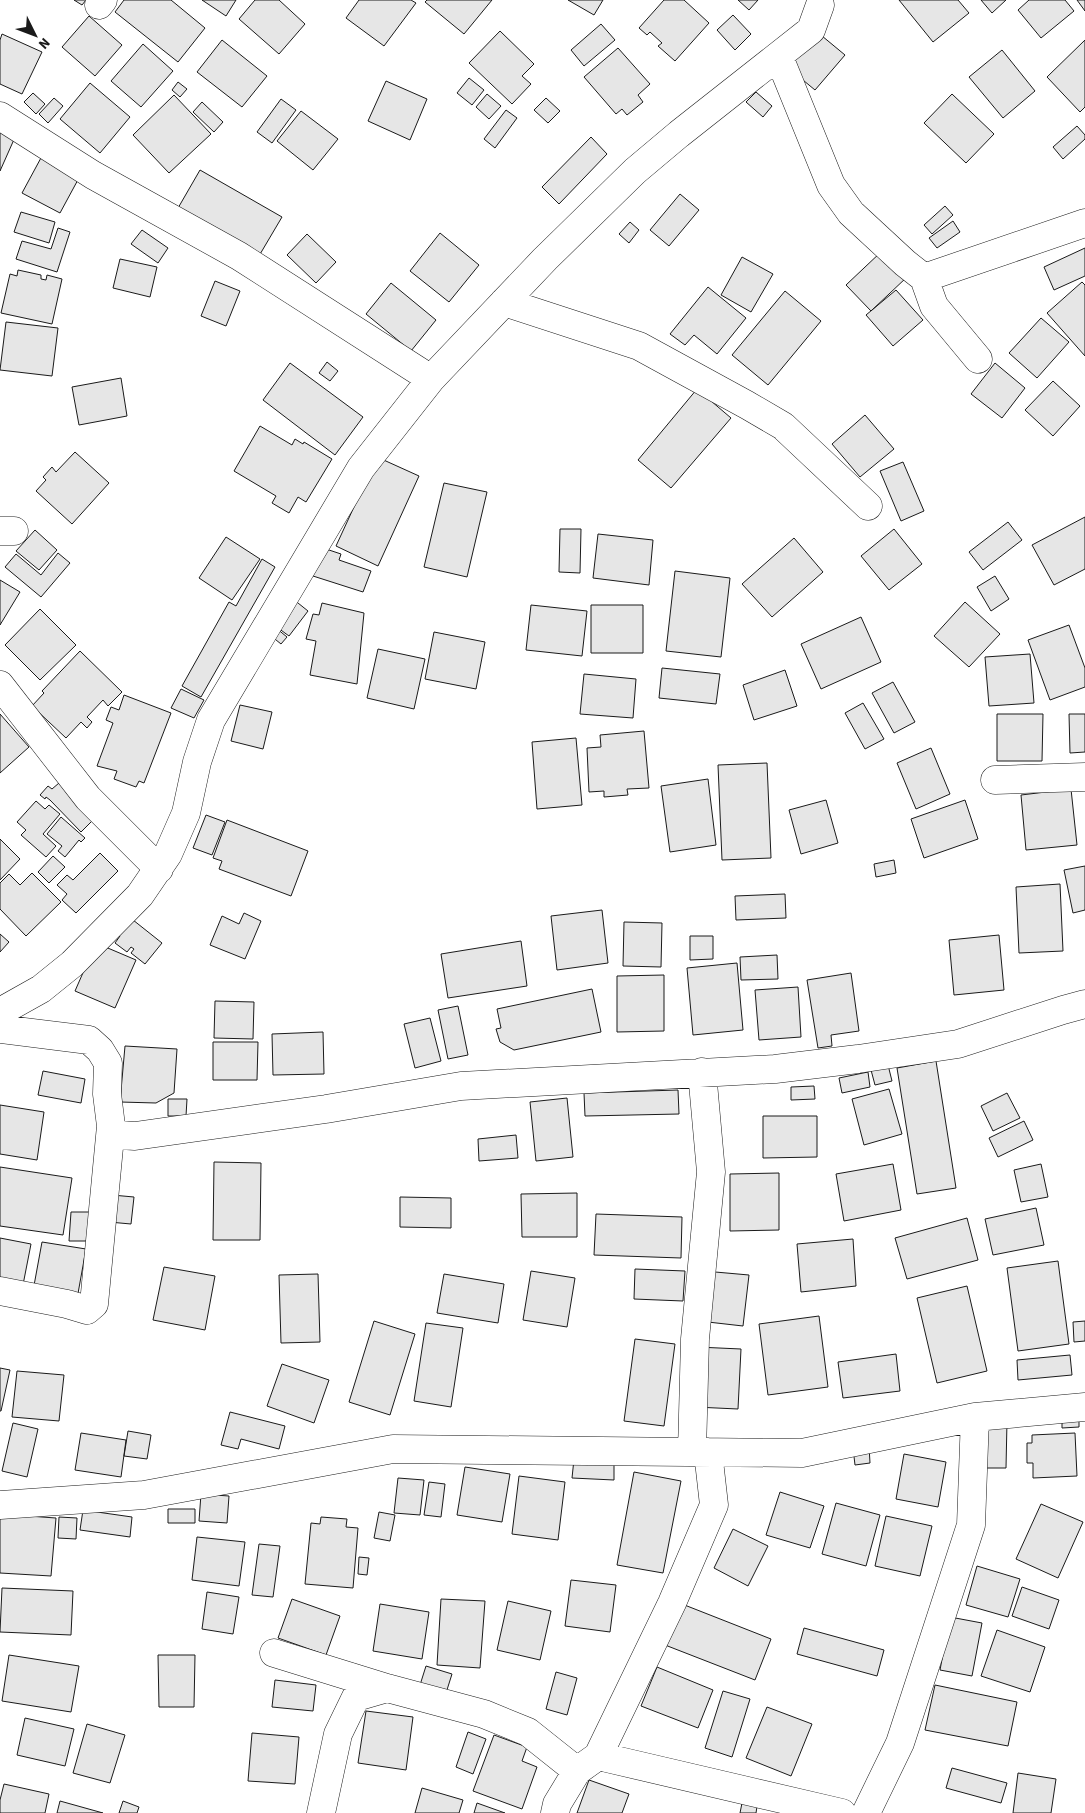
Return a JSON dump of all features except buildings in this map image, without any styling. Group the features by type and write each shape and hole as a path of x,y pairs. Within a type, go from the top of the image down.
{"street":[{"path":"0,1012 41,988 72,964 140,896 168,854 186,813 197,762 211,720 361,468 431,379 504,302 635,171 811,30 820,2"},
{"path":"779,56 831,185 851,213 924,278 934,306 978,359"},
{"path":"0,116 92,175 239,256 431,379"},
{"path":"924,278 1085,223"},
{"path":"504,302 639,346 747,405 783,426 868,506"},
{"path":"0,685 88,798 159,868"},
{"path":"995,780 1085,777"},
{"path":"111,1126 120,1135 135,1136 326,1109 461,1086 794,1067 858,1060 958,1044 1085,1004"},
{"path":"0,1030 88,1040 100,1050 108,1062 107,1094 111,1126 94,1304 87,1310 67,1304 0,1291"},
{"path":"555,1813 557,1804 588,1764 672,1604 714,1506 700,1452 695,1340 711,1172 702,1072"},
{"path":"0,1506 144,1495 393,1449 802,1453 975,1416 1085,1407"},
{"path":"866,1813 900,1742 971,1525 975,1416"},
{"path":"274,1653 387,1688 484,1714 528,1732 588,1764 842,1813"},
{"path":"321,1813 338,1734 356,1698 387,1688"}]}
